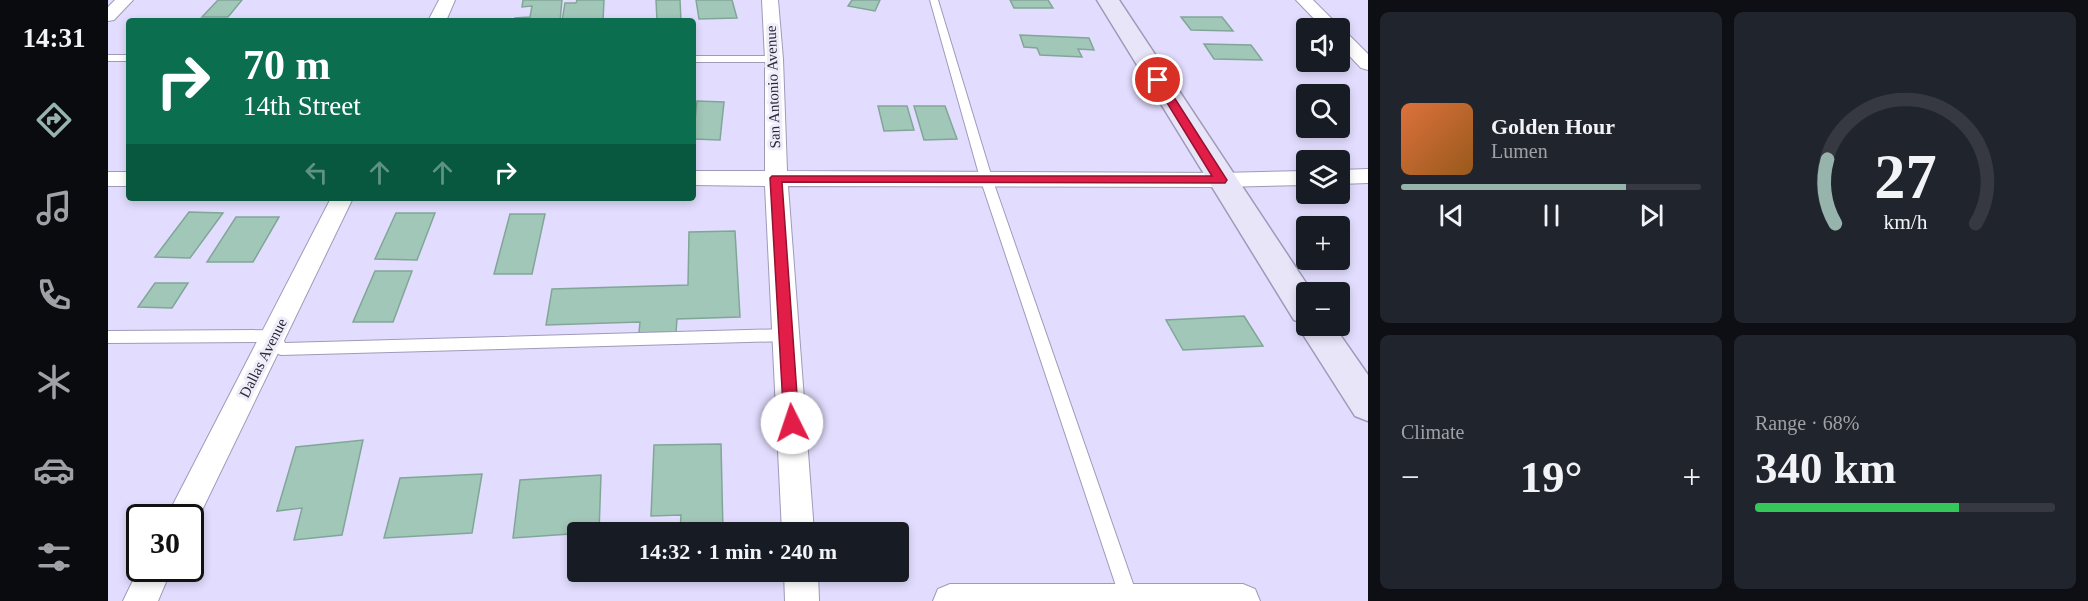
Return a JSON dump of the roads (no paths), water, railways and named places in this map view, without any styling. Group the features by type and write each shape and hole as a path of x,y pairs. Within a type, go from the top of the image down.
{"main road":[{"path":"1108,0 1296,296"},
{"path":"1323,336 1368,405"}],"street":[{"path":"108,16 126,0"},
{"path":"438,18 447,0"},
{"name":"San Antonio Avenue","path":"770,0 774,58 776,178 797,522"},
{"path":"1304,0 1322,18"},
{"path":"1350,46 1368,64"},
{"path":"1350,177 1368,176"},
{"path":"696,178 1296,178"},
{"path":"108,179 126,179"},
{"name":"Dallas Avenue","path":"189,504 341,201"},
{"path":"140,601 149,582"},
{"path":"801,582 802,601"},
{"path":"950,601 1243,601"}],"lane":[{"path":"934,0 986,178 1130,600"},
{"path":"108,58 126,58"},
{"path":"696,59 774,58"},
{"path":"108,337 275,336 281,349 786,335"}]}
